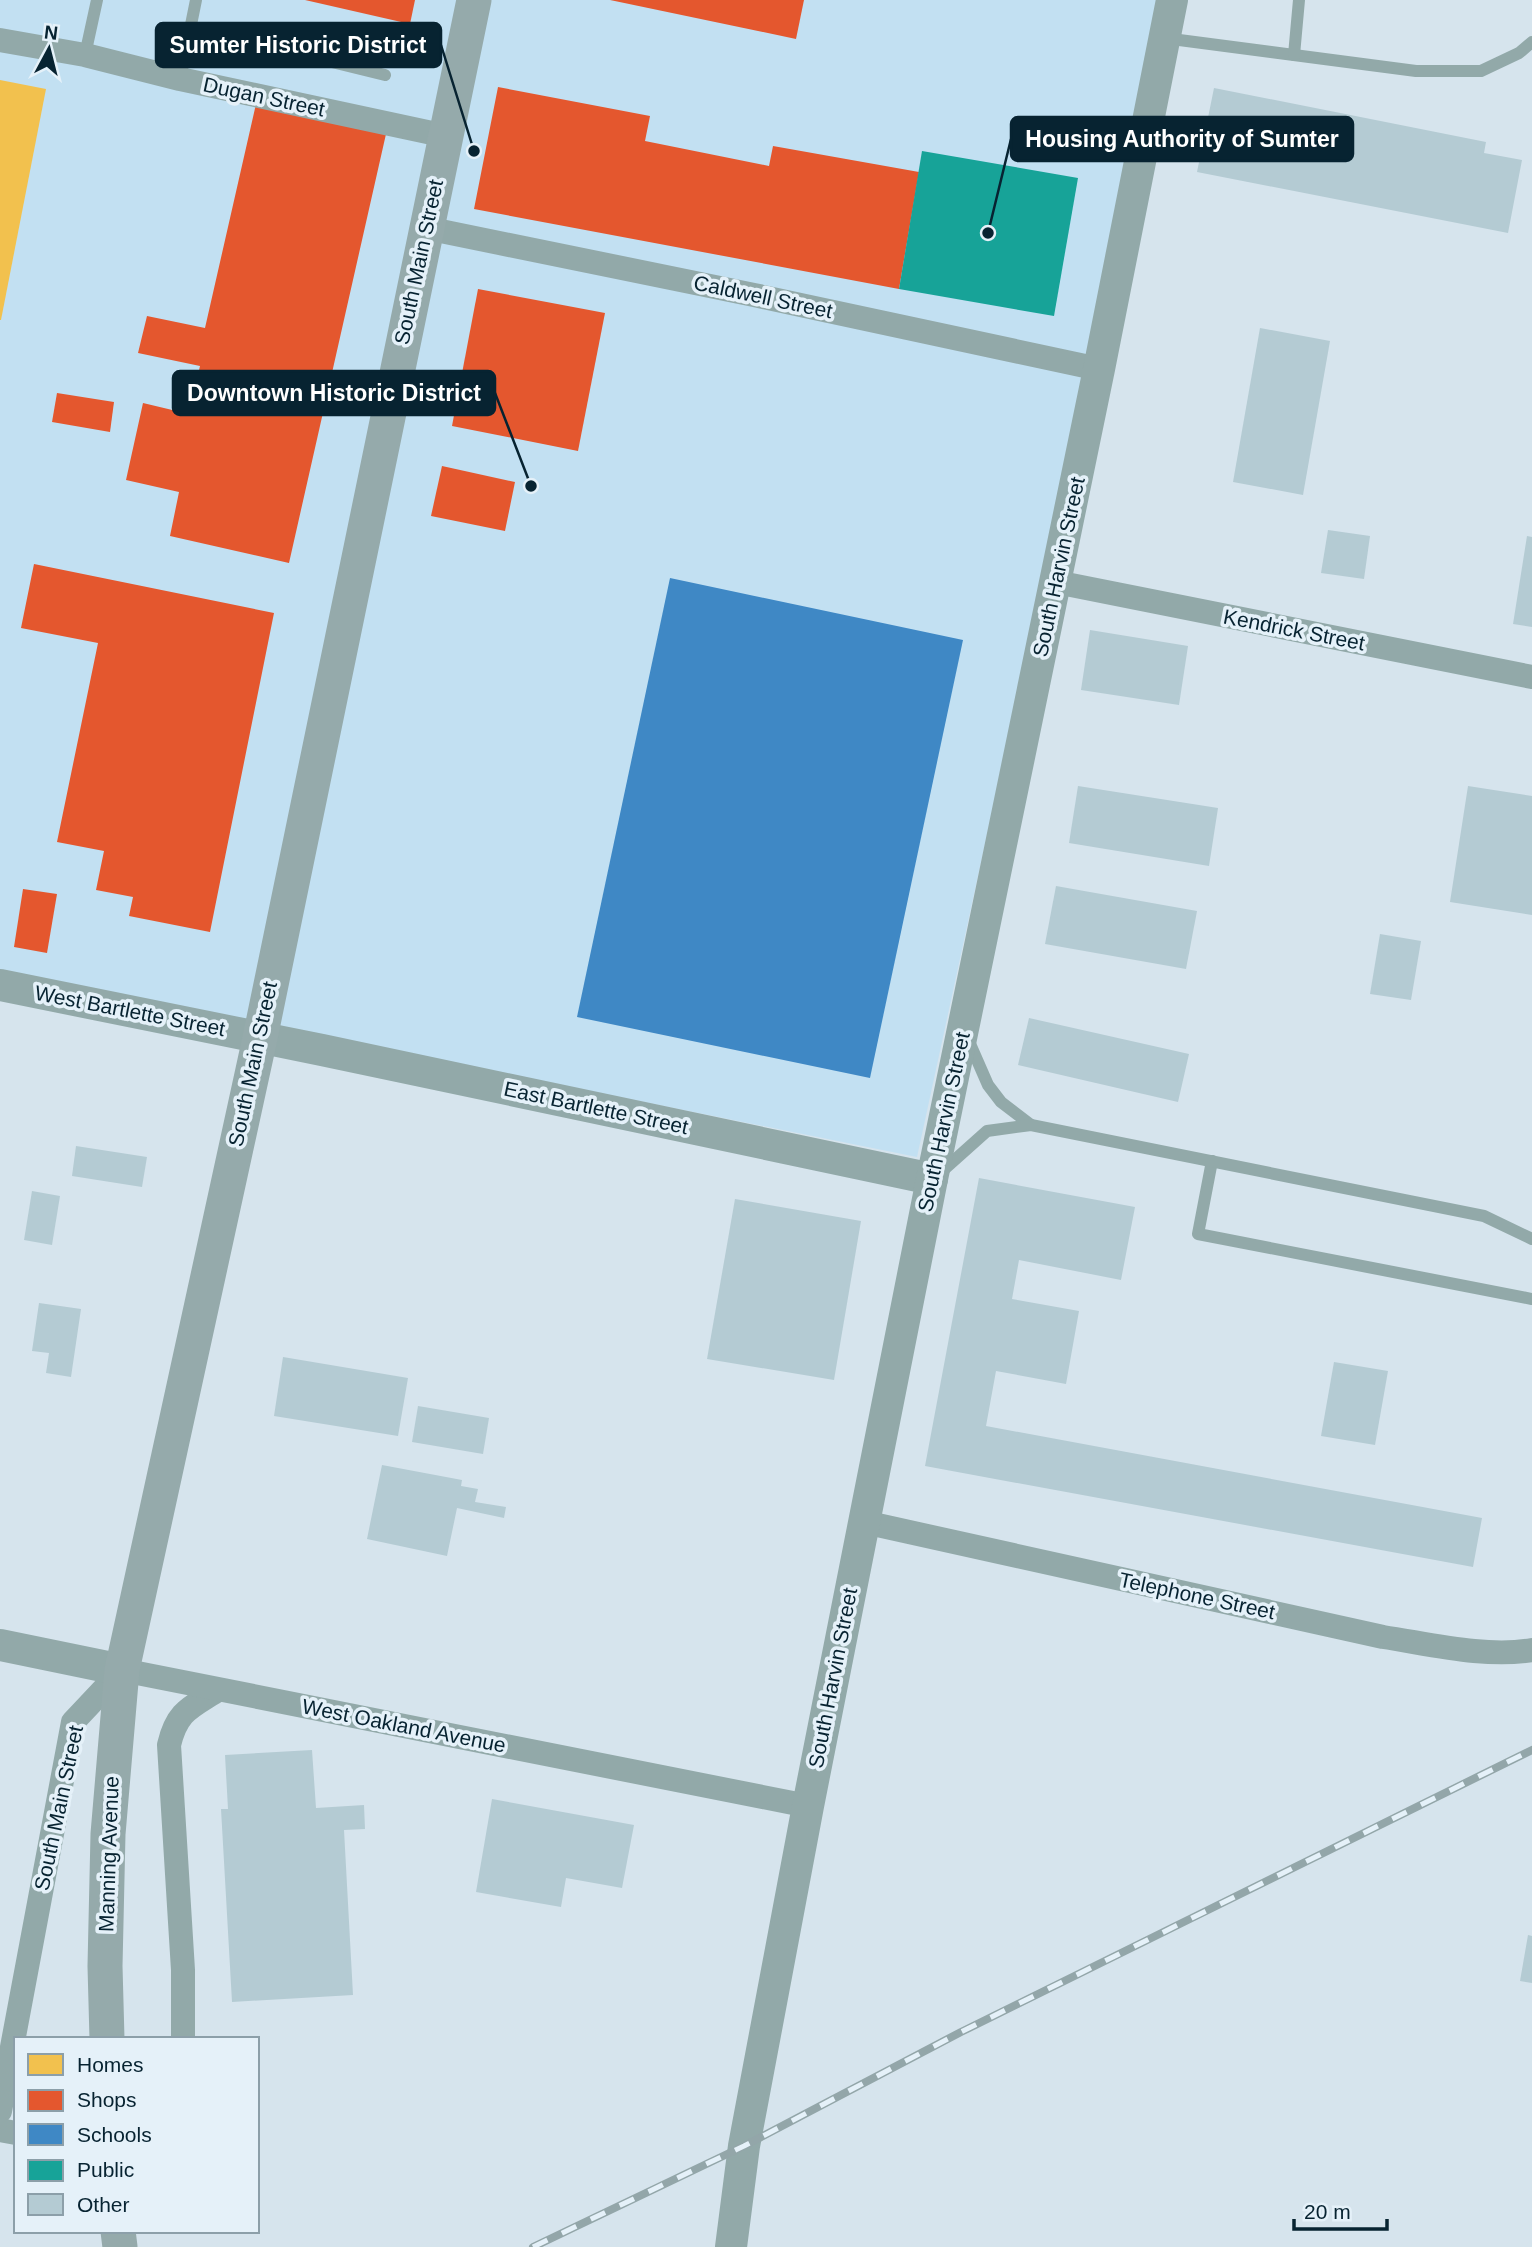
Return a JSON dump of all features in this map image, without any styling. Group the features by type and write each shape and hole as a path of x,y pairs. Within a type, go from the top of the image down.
{"main road":[{"name":"South Main Street","path":"122,1670 260,1038 474,0"},
{"name":"Manning Avenue","path":"107,2037 105,1966 108,1834 122,1670"}],"street":[{"name":"South Harvin Street","path":"731,2247 744,2146 863,1522 1056,582 1172,0"},
{"name":"Dugan Street","path":"0,40 85,55 180,79 446,136"},
{"name":"Caldwell Street","path":"426,228 1099,369"},
{"name":"Kendrick Street","path":"1056,582 1532,677"},
{"name":"West Bartlette Street","path":"0,985 260,1038"},
{"name":"East Bartlette Street","path":"260,1038 932,1180"},
{"name":"Telephone Street","path":"863,1522 1383,1637 1463,1649 1521,1652 1532,1650"},
{"name":"West Oakland Avenue","path":"0,1645 808,1806"},
{"name":"South Main Street","path":"14,2037 73,1722 122,1670"},
{"path":"183,2037 183,1970 169,1745 173,1726 183,1713 218,1690"},
{"name":"South Main Street","path":"0,2111 14,2039"}],"lane":[{"path":"85,55 97,0"},
{"path":"180,79 196,0"},
{"path":"1294,55 1299,0"},
{"path":"190,27 385,75"},
{"path":"1164,38 1416,71 1481,71 1519,53 1532,42"},
{"path":"963,1028 1001,1102 1031,1125"},
{"path":"932,1180 987,1131 1031,1125 1484,1216 1532,1239"},
{"path":"1212,1161 1198,1234 1532,1299"}],"shaded area":[{"path":"0,0 1168,0 917,1157 0,972"}],"building: Homes":[{"path":"0,80 46,89 1,320 0,320"}],"building: Shops":[{"path":"305,0 415,0 410,24"},
{"path":"610,0 804,0 796,39"},
{"path":"498,87 650,116 645,141 769,166 773,146 919,172 899,289 474,209"},
{"path":"256,104 386,134 289,563 170,536 179,492 126,480 143,403 189,414 200,366 138,353 147,316 205,328"},
{"path":"478,289 605,313 578,451 452,426"},
{"path":"57,393 114,402 110,432 52,422"},
{"path":"442,466 515,482 505,531 431,516"},
{"path":"34,564 274,613 210,932 129,916 133,897 96,890 104,851 57,842 98,643 21,628"},
{"path":"23,889 57,894 47,953 14,947"}],"building: Schools":[{"path":"670,578 963,640 870,1078 577,1017"}],"building: Public":[{"path":"922,151 1078,178 1054,316 899,289"}],"building: Other":[{"path":"1214,88 1486,142 1484,153 1522,160 1508,233 1197,172"},
{"path":"1260,328 1330,341 1303,495 1233,482"},
{"path":"1328,530 1370,536 1364,579 1321,573"},
{"path":"1527,536 1532,537 1532,627 1513,624"},
{"path":"1090,630 1188,646 1179,705 1081,690"},
{"path":"1078,786 1218,808 1209,866 1069,843"},
{"path":"1468,786 1532,796 1532,915 1450,902"},
{"path":"1056,886 1197,911 1186,969 1045,944"},
{"path":"1380,934 1421,941 1411,1000 1370,994"},
{"path":"1029,1018 1189,1054 1178,1102 1018,1065"},
{"path":"76,1146 147,1157 142,1187 72,1176"},
{"path":"979,1178 1135,1207 1121,1280 1019,1260 1012,1299 1079,1311 1066,1384 996,1371 986,1426 1482,1518 1473,1567 925,1466"},
{"path":"32,1191 60,1196 52,1245 24,1240"},
{"path":"735,1199 861,1221 834,1380 707,1359"},
{"path":"39,1303 81,1309 71,1377 46,1373 49,1353 32,1351"},
{"path":"283,1357 408,1378 398,1436 274,1416"},
{"path":"1334,1362 1388,1371 1375,1445 1321,1436"},
{"path":"418,1406 489,1418 483,1454 412,1442"},
{"path":"382,1465 462,1480 461,1486 478,1489 475,1502 506,1507 504,1518 457,1508 447,1556 367,1539"},
{"path":"312,1750 316,1808 364,1805 365,1829 344,1830 353,1995 232,2002 221,1809 228,1809 225,1755"},
{"path":"492,1799 634,1825 622,1888 566,1878 561,1907 476,1892"},
{"path":"1528,1935 1532,1936 1532,1983 1520,1981"}],"railway":[{"path":"533,2247 744,2146 961,2032 1532,1750"}],"place":[{"name":"Sumter Historic District","path":"474,151"},
{"name":"Housing Authority of Sumter","path":"988,233"},
{"name":"Downtown Historic District","path":"531,486"}]}
